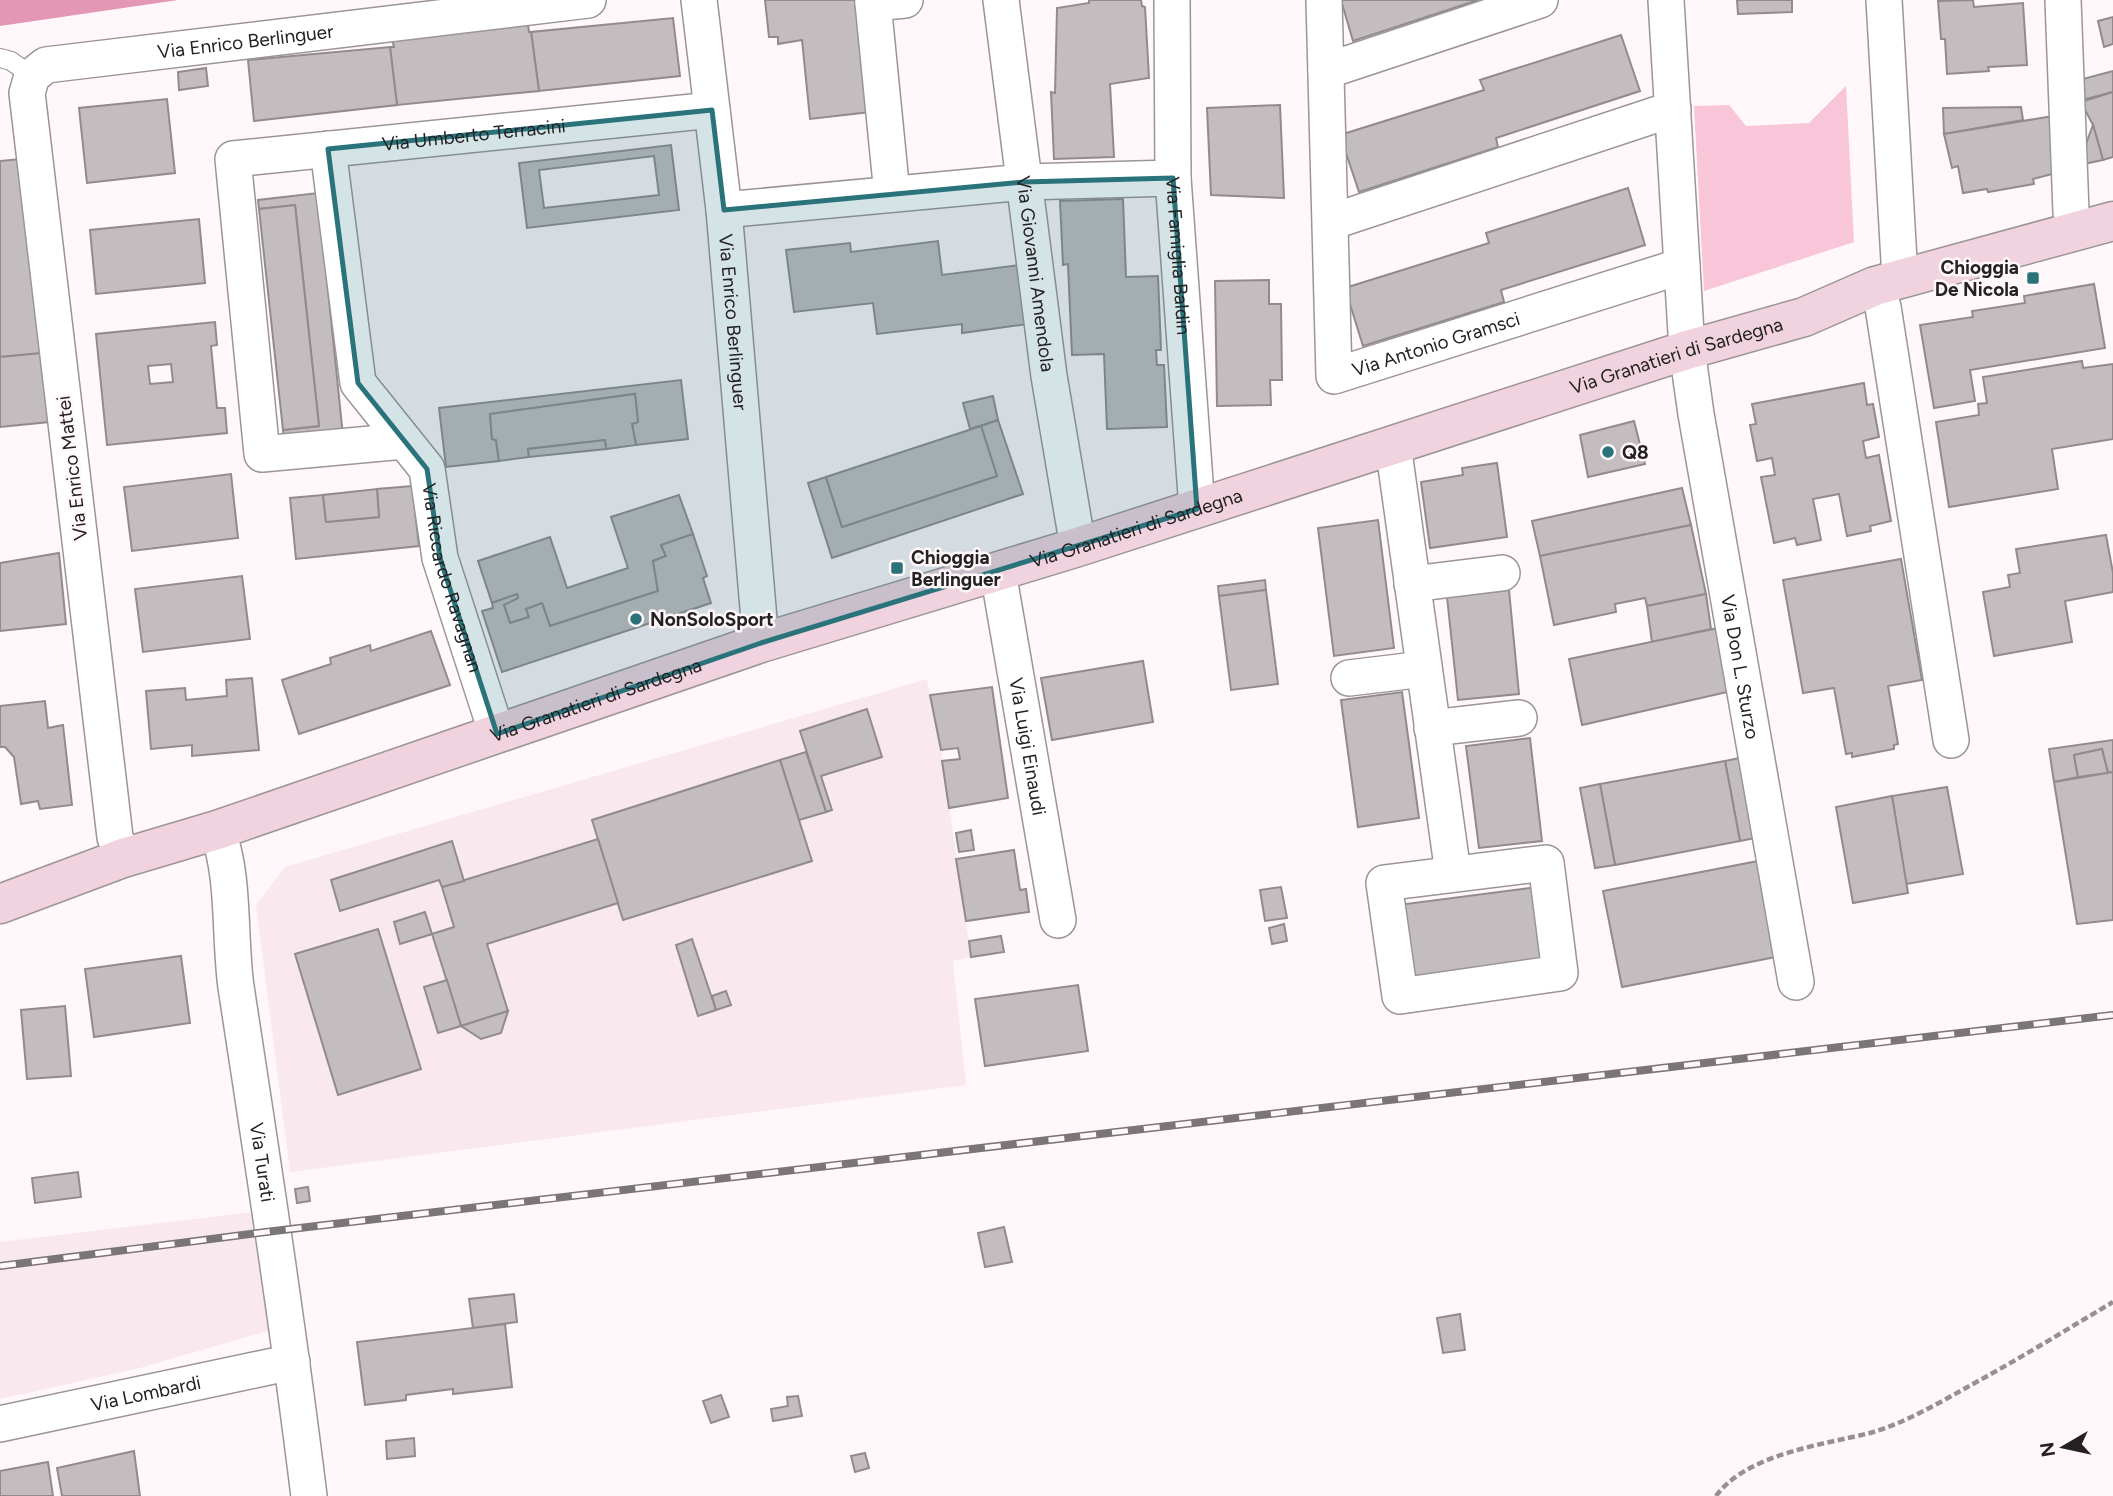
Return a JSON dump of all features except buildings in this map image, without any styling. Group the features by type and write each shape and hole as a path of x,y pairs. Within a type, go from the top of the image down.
{"street":[{"name":"Via Enrico Berlinguer","path":"32,76 46,65 588,0"},
{"name":"Via Enrico Berlinguer","path":"699,0 724,210 761,643"},
{"name":"Via Giovanni Amendola","path":"1001,0 1049,376 1078,547"},
{"name":"Via Famiglia Baldin","path":"1172,0 1173,178 1197,509"},
{"name":"Via Antonio Gramsci","path":"1324,0 1334,376 1682,266"},
{"path":"1326,71 1540,0"},
{"path":"1666,0 1687,350"},
{"path":"1884,0 1899,261 1883,307 1951,740"},
{"path":"2063,0 2071,212 2075,232"},
{"path":"884,1 891,194"},
{"name":"Via Enrico Mattei","path":"32,76 27,93 115,837 122,859"},
{"path":"1331,222 1673,109"},
{"name":"Via Umberto Terracini","path":"404,441 262,454 233,159 712,110"},
{"name":"Via Riccardo Ravagnan","path":"328,149 358,383 427,469 440,558 497,734"},
{"path":"724,210 1024,182 1173,178"},
{"name":"Via Granatieri di Sardegna","path":"0,904 122,859 217,830 761,643 1078,547 1687,350 1804,317 1890,281 2113,221"},
{"name":"Via Don L. Sturzo","path":"1687,350 1796,982"},
{"path":"1392,445 1453,873"},
{"name":"Via Luigi Einaudi","path":"998,572 1058,920"},
{"path":"1412,584 1502,573"},
{"path":"1349,678 1424,670"},
{"path":"1432,728 1519,718"},
{"name":"Via Turati","path":"217,830 225,849 233,967 292,1362 309,1496"},
{"path":"1546,863 1560,973 1400,996 1384,883 1453,873 1546,863"},
{"name":"Via Lombardi","path":"0,1424 292,1362"}],"lane":[{"path":"0,58 11,61 32,76"}],"path":[{"path":"1716,1496 1726,1482 1764,1461 1873,1432 1932,1407 2113,1302"}],"highlighted area":[{"path":"712,110 724,210 1024,182 1173,178 1197,509 761,643 497,734 440,558 427,469 358,383 328,149"}],"shaded area":[{"path":"0,0 178,0 0,26"},
{"path":"1846,86 1854,242 1704,291 1694,106 1729,105 1746,126 1809,123"},
{"path":"927,679 941,750 971,957 953,961 966,1085 290,1172 256,905 285,867"},
{"path":"253,1212 271,1330 140,1368 0,1399 0,1242"}],"railway":[{"path":"0,1266 274,1231 2113,1015"}],"place":[{"name":"Chioggia De Nicola","path":"2033,278"},
{"name":"Q8","path":"1608,452"},
{"name":"Chioggia Berlinguer","path":"897,568"},
{"name":"NonSoloSport","path":"636,619"}]}
